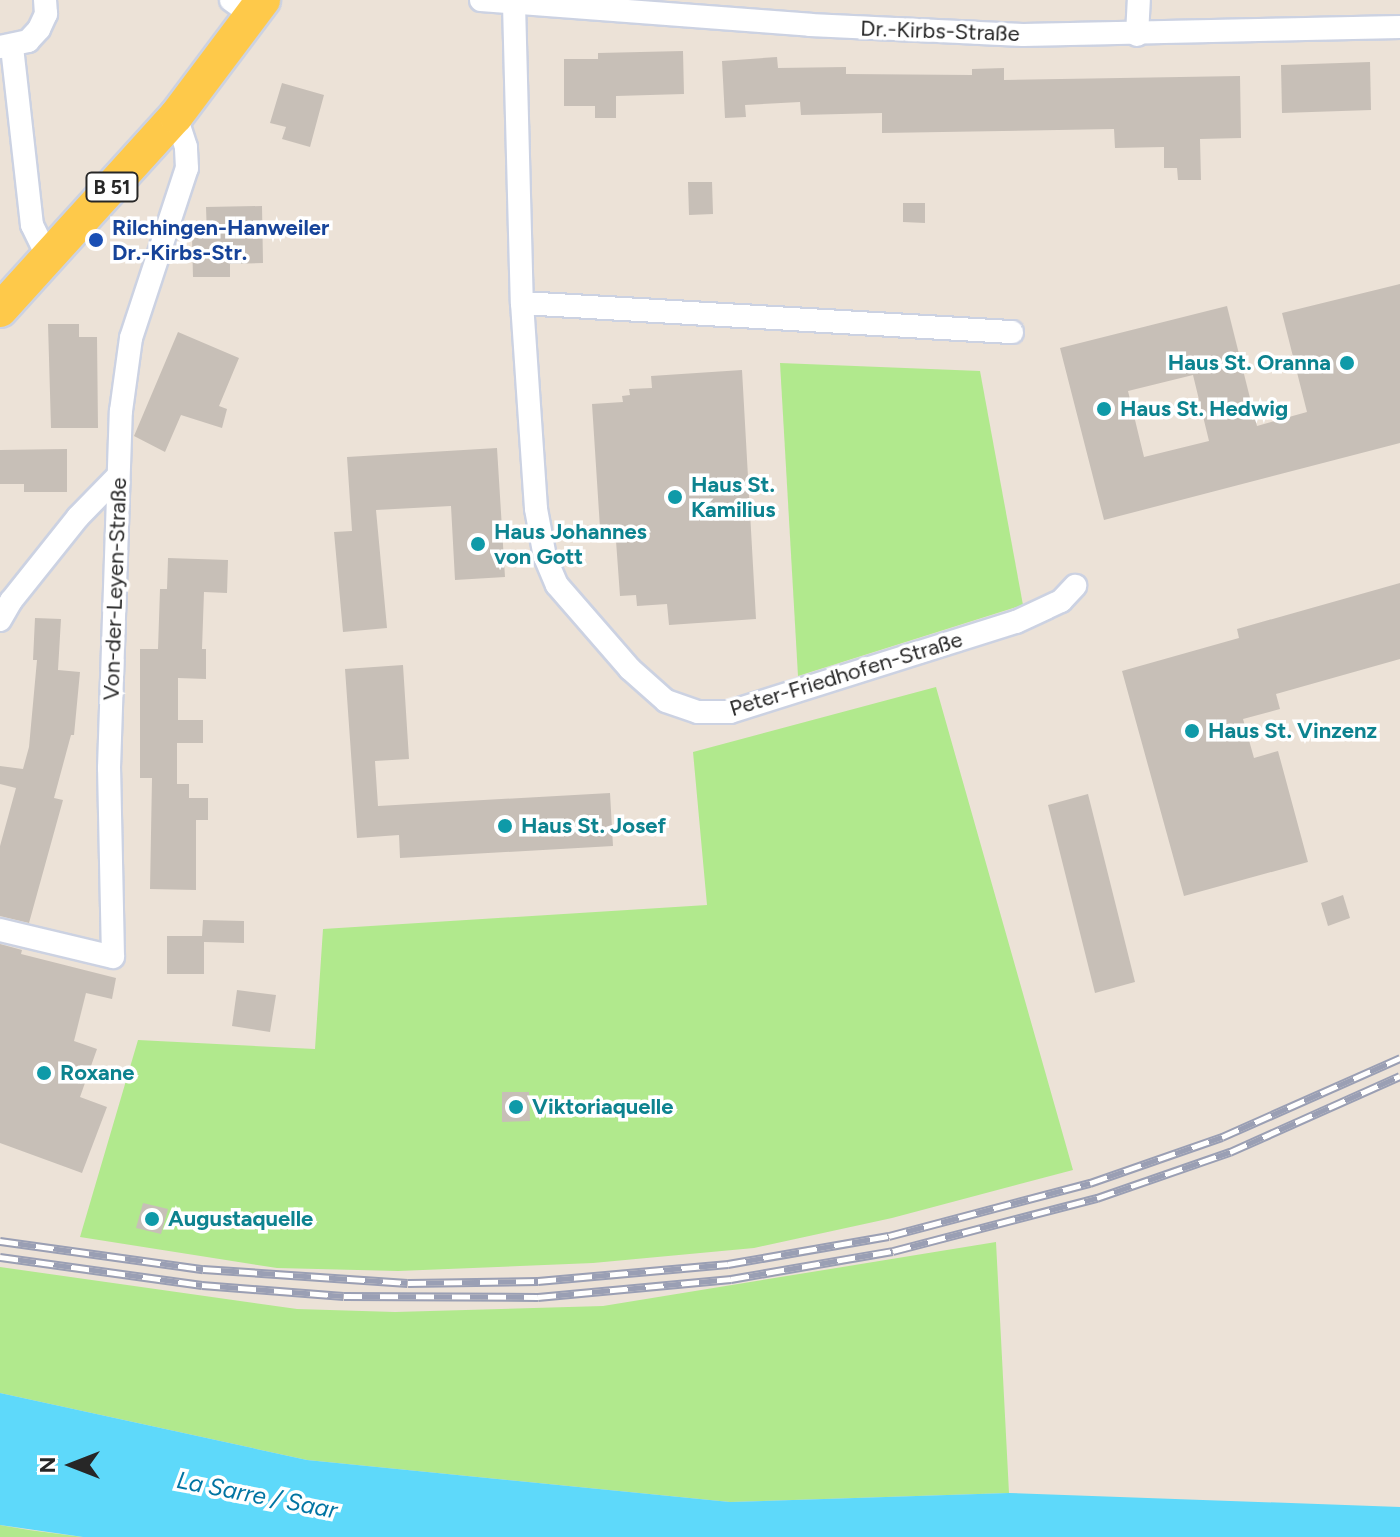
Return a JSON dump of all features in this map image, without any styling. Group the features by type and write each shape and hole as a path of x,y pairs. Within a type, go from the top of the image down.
{"main road":[{"name":"B 51","path":"0,310 176,116 245,5"}],"street":[{"path":"45,0 46,14 39,29 28,41 6,47 32,225 48,258"},
{"name":"Dr.-Kirbs-Straße","path":"481,0 920,32 1137,35 1400,27"},
{"path":"1137,35 1139,0"},
{"name":"Peter-Friedhofen-Straße","path":"514,4 522,303 536,509 545,557 557,585 630,669 666,701 698,712 730,712 1016,622 1061,601 1075,586"},
{"name":"Von-der-Leyen-Straße","path":"0,930 113,957 109,768 121,411 131,338 187,168 186,147 176,116"},
{"path":"522,303 1012,332"},
{"path":"0,620 11,601 78,517 118,476"}],"green space":[{"path":"780,363 980,371 1023,605 798,676"},
{"path":"936,687 1073,1170 892,1218 754,1248 593,1263 398,1271 277,1268 80,1237 138,1040 315,1049 323,929 707,905 693,752"},
{"path":"996,1242 1009,1493 730,1502 307,1460 0,1393 0,1267 297,1309 395,1312 603,1306"},
{"path":"0,1525 29,1530 83,1537 0,1537"}],"water":[{"name":"La Sarre / Saar","path":"0,1393 307,1460 730,1502 1009,1493 1400,1507 1400,1537 83,1537 0,1525"}],"building":[{"path":"683,51 684,94 616,96 616,118 595,118 595,106 564,106 564,59 598,59 598,53"},
{"path":"777,57 778,68 846,67 846,74 972,75 972,69 1004,68 1004,80 1240,76 1241,138 1200,139 1201,180 1178,180 1177,168 1164,168 1164,147 1115,148 1114,129 882,133 882,113 801,115 800,102 745,105 746,117 725,118 722,61"},
{"path":"1370,62 1371,110 1282,113 1281,65"},
{"path":"282,83 324,95 310,147 282,139 286,127 270,123"},
{"path":"688,182 712,182 713,214 689,215"},
{"path":"903,203 925,203 925,223 903,222"},
{"path":"262,206 263,263 230,264 230,277 193,277 192,238 207,237 206,207"},
{"path":"1400,284 1400,443 1104,520 1060,348 1227,306 1257,426 1307,412 1282,313","holes":["1193,375 1209,441 1144,457 1128,391"]},
{"path":"48,324 79,324 79,337 97,337 98,428 51,428"},
{"path":"178,332 239,358 219,406 227,409 222,428 181,415 165,452 134,436"},
{"name":"Haus St. Kamilius","path":"742,370 756,619 669,625 667,604 637,606 636,595 620,596 615,527 600,528 592,404 623,402 622,396 630,395 629,389 652,388 651,376"},
{"name":"Haus Johannes von Gott","path":"497,448 505,577 455,580 451,506 376,510 387,628 343,632 334,532 352,531 347,457"},
{"path":"67,449 67,492 24,492 24,484 0,484 0,450"},
{"path":"168,558 228,560 227,593 204,592 202,649 206,649 206,679 178,678 178,720 203,720 203,743 177,743 177,784 189,784 189,798 208,798 208,820 196,820 196,890 150,889 152,778 140,778 140,649 158,649 160,589 167,589"},
{"name":"Haus St. Vinzenz","path":"1400,583 1400,659 1276,694 1280,709 1243,719 1254,758 1278,751 1308,862 1184,896 1122,671 1239,638 1237,629"},
{"path":"35,618 61,619 58,670 80,672 74,735 71,735 54,798 63,800 29,923 0,916 0,846 16,788 0,784 0,766 23,769 29,747 37,660 33,660"},
{"path":"403,665 409,759 375,761 378,806 610,793 613,846 400,858 399,835 357,838 345,669"},
{"path":"1088,794 1135,982 1095,993 1048,805"},
{"path":"1343,895 1350,918 1328,926 1321,903"},
{"path":"203,920 244,921 244,943 204,942 204,974 167,974 167,936 202,936"},
{"name":"Roxane","path":"0,944 22,950 21,954 116,978 112,999 86,993 74,1041 97,1049 80,1097 107,1107 82,1173 0,1143"},
{"path":"237,990 276,995 270,1032 232,1026"},
{"name":"Viktoriaquelle","path":"502,1092 529,1092 530,1121 502,1122"},
{"name":"Augustaquelle","path":"143,1203 168,1209 161,1234 136,1228"}],"railway":[{"path":"0,1241 203,1269 408,1283 538,1281 728,1264 889,1236 1090,1183 1222,1137 1400,1058"},
{"path":"0,1257 202,1285 344,1296 538,1297 731,1279 893,1251 1097,1198 1230,1152 1400,1076"}],"place":[{"name":"Rilchingen-Hanweiler Dr.-Kirbs-Str.","path":"96,240"},
{"name":"Haus St. Oranna","path":"1347,363"},
{"name":"Haus St. Hedwig","path":"1104,409"},
{"name":"Haus St. Kamilius","path":"675,497"},
{"name":"Haus Johannes von Gott","path":"478,544"},
{"name":"Haus St. Vinzenz","path":"1192,731"},
{"name":"Haus St. Josef","path":"505,826"},
{"name":"Roxane","path":"44,1073"},
{"name":"Viktoriaquelle","path":"516,1107"},
{"name":"Augustaquelle","path":"152,1219"}]}
